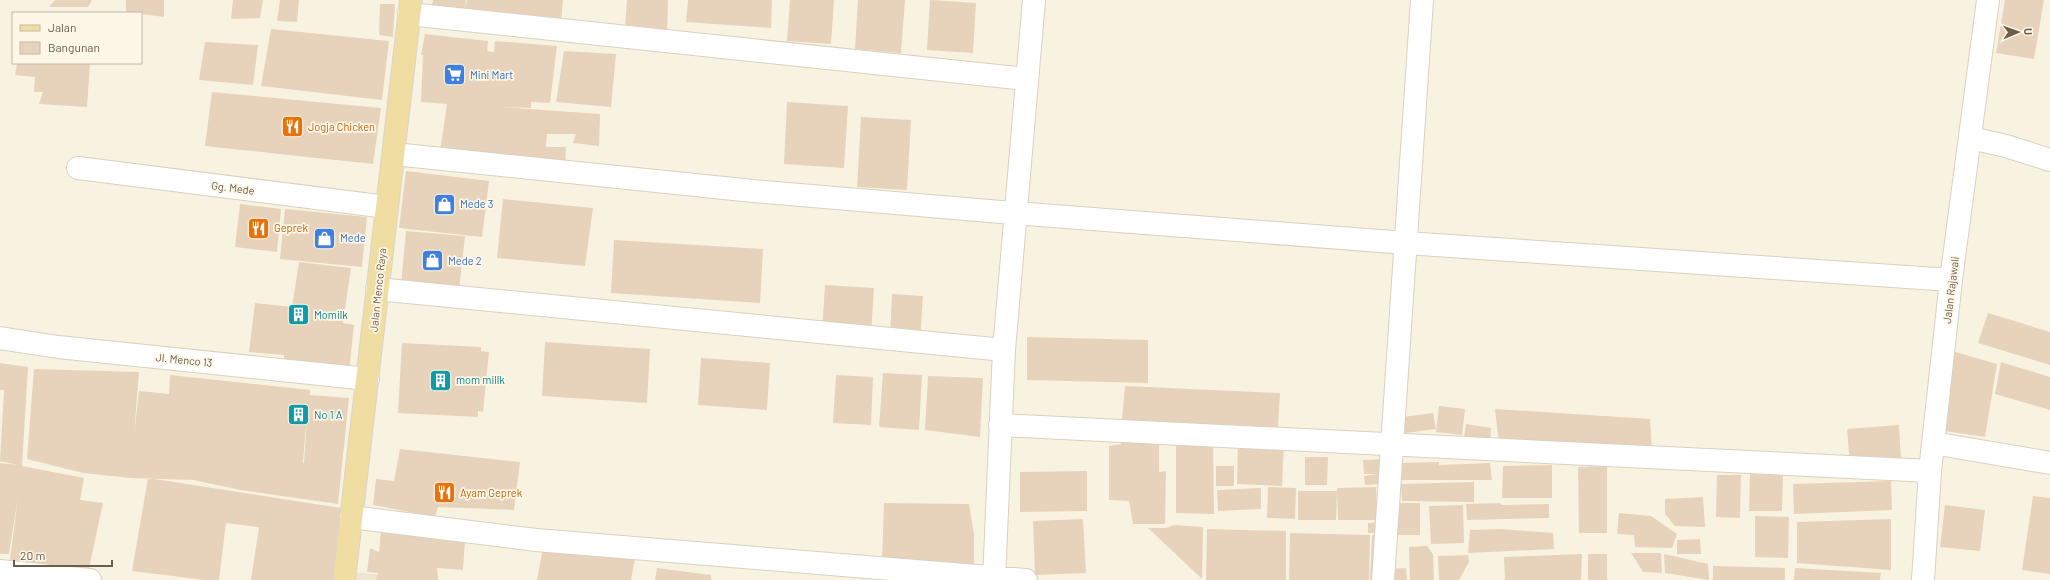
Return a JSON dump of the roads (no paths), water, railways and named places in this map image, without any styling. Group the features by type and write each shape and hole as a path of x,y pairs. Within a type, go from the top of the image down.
{"main road":[{"name":"Jalan Menco Raya","path":"344,580 410,7"}],"street":[{"path":"994,578 1004,350 1026,79 1034,0"},
{"path":"1384,580 1422,0"},
{"name":"Jalan Rajawali","path":"1923,580 1930,471 1951,280 1971,138 1982,0"},
{"path":"410,7 1026,79"},
{"path":"1971,138 2006,146 2050,160"},
{"path":"394,154 753,192 1016,214 1951,280"},
{"name":"Gg. Mede","path":"78,168 387,207"},
{"path":"377,289 1004,350"},
{"name":"Jl. Menco 13","path":"0,338 58,347 368,378"},
{"path":"1000,425 1930,471"},
{"path":"1933,443 2050,463"},
{"path":"351,517 536,540 1026,580"},
{"path":"0,570 90,580"}],"place":[{"name":"Mini Mart","path":"454,75"},
{"name":"Jogja Chicken","path":"293,127"},
{"name":"Mede 3","path":"444,204"},
{"name":"Geprek","path":"258,228"},
{"name":"Mede","path":"324,238"},
{"name":"Mede 2","path":"433,261"},
{"name":"Momilk","path":"299,315"},
{"name":"mom millk","path":"440,380"},
{"name":"No 1 A","path":"298,415"},
{"name":"Ayam Geprek","path":"445,493"}]}
